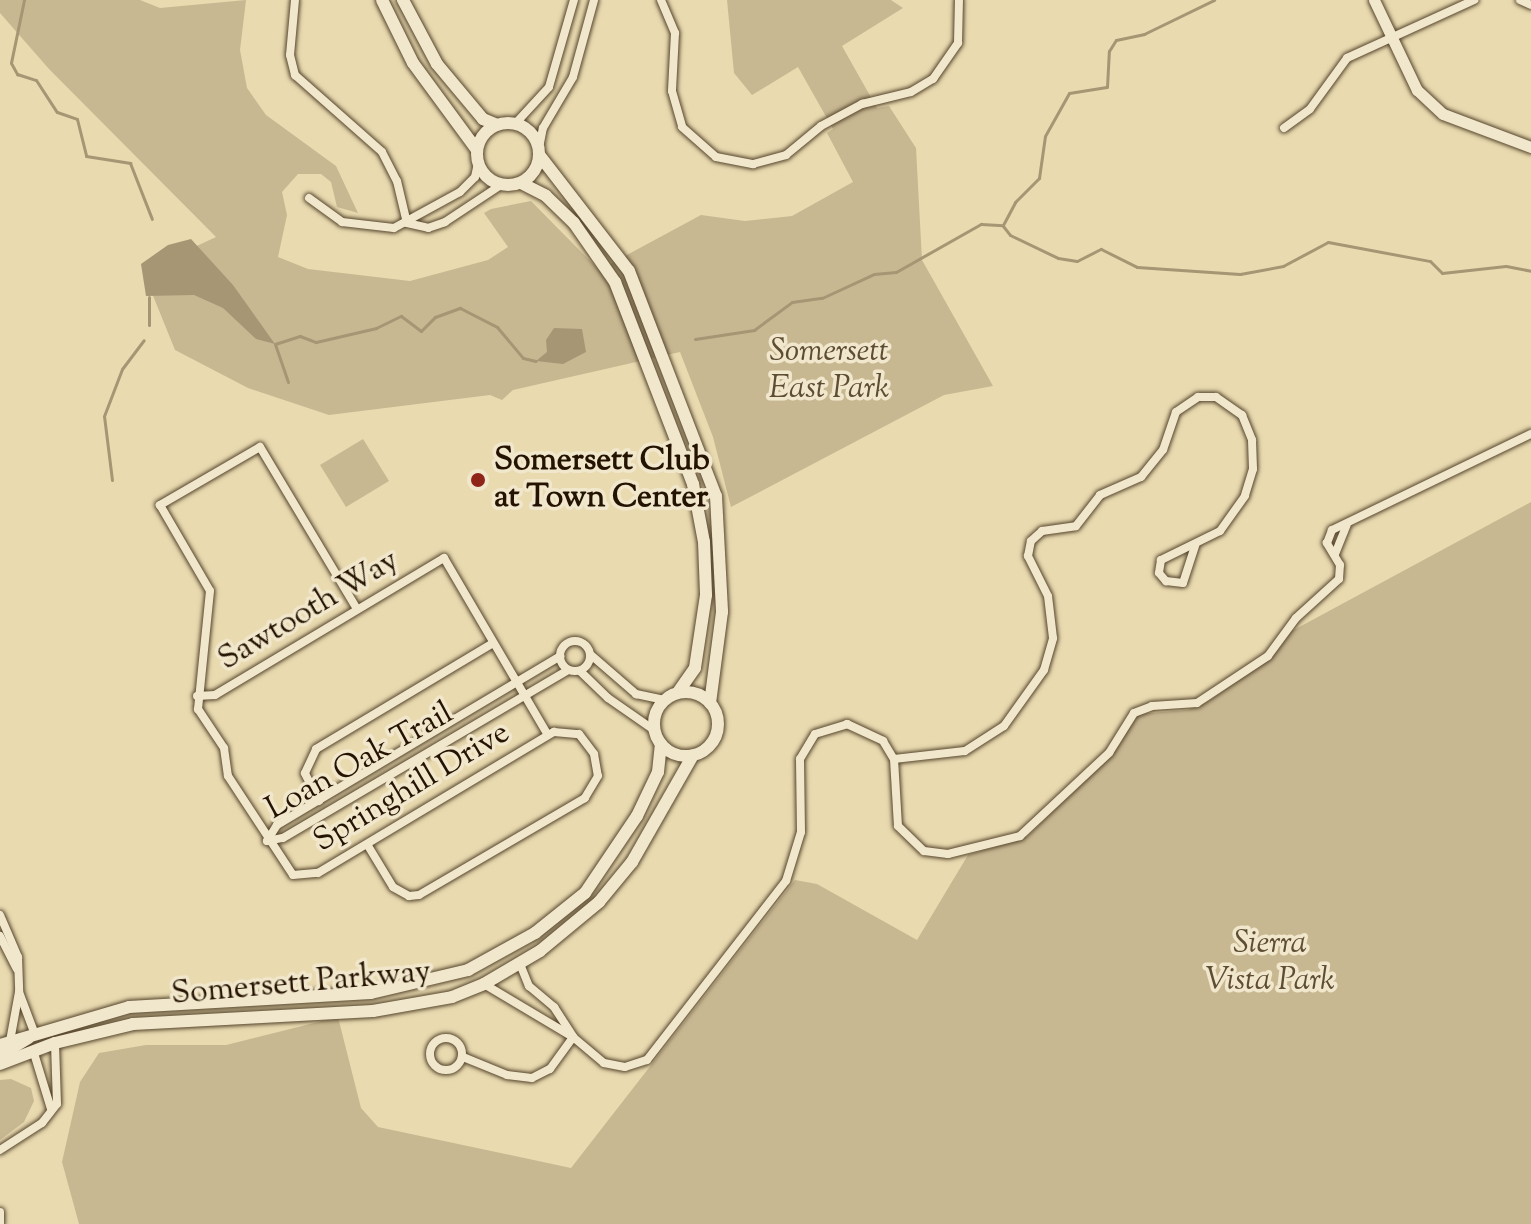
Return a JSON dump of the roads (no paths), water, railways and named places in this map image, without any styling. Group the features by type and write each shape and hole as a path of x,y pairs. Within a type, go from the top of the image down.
{"main road":[{"path":"382,0 413,63 477,156 486,177 501,185 521,183 546,196 574,223 615,282 693,484 704,542 706,595 695,668 678,692 664,700 654,730 661,744 676,754 693,755 716,734 710,703 723,588 723,540 713,484 629,271 539,152 530,132 515,124 497,125 483,119 437,64 403,0"},
{"path":"477,156 484,135 497,125"},
{"path":"521,183 534,172 539,152"},
{"path":"678,692 696,693 710,703"},
{"name":"Somersett Parkway","path":"5,1043 100,1015 193,1001 371,993 468,970 535,933 585,893 637,816 658,772 661,744"},
{"name":"Somersett Parkway","path":"0,1064 55,1043 133,1024 414,1006 484,984 520,964 583,918 614,886 693,755"},
{"path":"33,1050 53,1035 90,1024 100,1015"},
{"path":"0,1055 34,1032"}],"street":[{"path":"295,0 290,55 295,75 359,126 382,152 397,181 407,223"},
{"path":"515,124 549,87 574,0"},
{"path":"539,152 543,128 573,77 594,0"},
{"path":"661,0 676,42 675,109 701,148 734,163 761,163 786,155 829,122 869,101 911,92 933,79 958,43 959,0"},
{"path":"1374,0 1417,90 1443,114 1531,147"},
{"path":"1284,128 1310,109 1347,58 1474,0"},
{"path":"1520,0 1531,5"},
{"path":"309,198 342,222 383,228 407,223 460,192 475,177 477,156"},
{"path":"407,223 428,228 445,222 501,185"},
{"path":"894,759 965,751 1004,726 1044,670 1053,638 1048,596 1028,556 1031,541 1047,530 1076,526 1100,495 1141,477 1157,461 1172,418 1182,406 1198,397 1216,397 1242,415 1252,440 1253,469 1227,524 1195,545 1161,560 1159,573 1166,581 1183,583 1195,545"},
{"path":"484,984 573,1037 615,1067 636,1065 655,1054 786,881 801,832 800,759 815,734 835,725 858,726 883,741 894,759 895,817 917,847 948,854 1020,836 1109,753 1134,713 1152,706 1197,703 1268,656 1296,618 1335,585 1340,572 1327,536 1531,434"},
{"path":"267,841 228,776 224,748 198,709 210,591 160,505 260,447 357,609"},
{"path":"1335,554 1348,524"},
{"name":"Sawtooth Way","path":"197,696 215,695 444,558 493,643"},
{"path":"654,730 608,698 580,671 568,670 560,656 565,644 575,640 585,644 591,655 636,694 664,700"},
{"path":"319,801 305,773 316,749 493,643 548,735 562,730 579,734 594,754 598,776 585,798 419,895 409,896 393,887 367,844"},
{"path":"580,671 591,655"},
{"name":"Loan Oak Trail","path":"267,841 277,825 560,656"},
{"name":"Loan Oak Trail","path":"267,841 283,838 568,670"},
{"name":"Springhill Drive","path":"267,841 286,870 302,877 367,844 548,735"},
{"path":"0,915 17,953 19,992 34,1032"},
{"path":"0,936 17,969"},
{"path":"520,964 529,986 554,1007 573,1037"},
{"path":"5,1043 19,992"},
{"path":"463,1057 507,1075 532,1078 550,1069 573,1037"},
{"path":"447,1038 461,1046 463,1057 453,1069 443,1070 431,1061 430,1051 447,1038"},
{"path":"0,1150 42,1123 58,1096 55,1043"},
{"path":"33,1050 51,1109"},
{"path":"0,1212 0,1224"}],"waterway":[{"path":"24,0 11,63 17,74 36,80 57,112 77,119 86,156 130,163 152,219"},
{"path":"695,339 754,330 792,302 822,298 874,274 896,272 981,224 1003,225 1015,202 1039,178 1045,136 1069,93 1107,87 1109,51 1116,40 1144,34 1214,0"},
{"path":"1003,226 1010,235 1058,258 1077,261 1101,249 1137,267 1240,274 1283,266 1328,242 1430,261 1442,273 1506,266 1531,271"},
{"path":"149,297 149,325"},
{"path":"288,382 275,344 300,336 316,342 376,328 401,316 421,331 435,317 460,308 497,327 523,358 536,361"},
{"path":"112,480 104,416 122,369 144,340"}],"place":[{"name":"Somersett Club at Town Center","path":"478,480"}],"park label":[{"name":"Somersett East Park","path":"829,372"},
{"name":"Sierra Vista Park","path":"1270,964"}]}
